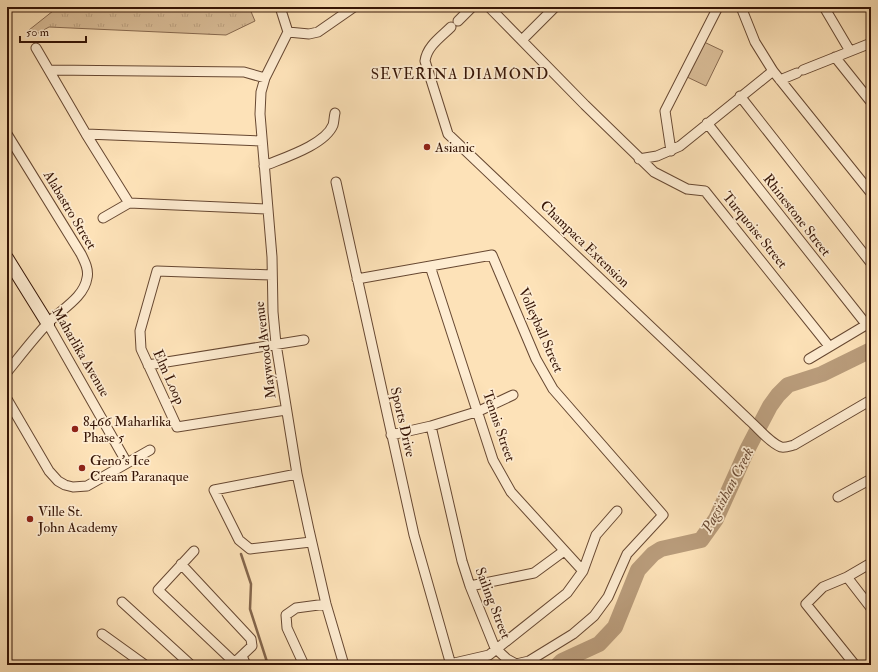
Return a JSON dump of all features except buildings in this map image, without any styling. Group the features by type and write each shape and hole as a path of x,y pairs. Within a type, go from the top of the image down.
{"street":[{"path":"280,7 288,32 309,34 318,32 354,7"},
{"path":"458,20 472,7"},
{"name":"Turquoise Street","path":"489,7 639,159 654,172 687,189 705,191 830,346"},
{"path":"522,40 555,7"},
{"path":"671,151 665,111 718,7"},
{"path":"741,7 755,42 773,71 871,193"},
{"path":"824,7 850,51"},
{"name":"Champaca Extension","path":"451,27 431,46 426,53 425,61 448,134 765,435 781,446 787,447 794,445 871,400"},
{"name":"Maywood Avenue","path":"288,32 265,78 261,92 260,108 268,208 276,344 297,474 326,604 344,665"},
{"path":"780,80 871,43"},
{"path":"36,48 86,134 129,203"},
{"path":"835,57 871,102"},
{"path":"49,70 244,72 265,78"},
{"path":"639,159 657,156 671,151 773,71"},
{"path":"740,96 871,263"},
{"path":"264,166 317,142 333,125 335,113"},
{"name":"Rhinestone Street","path":"707,123 868,323"},
{"name":"Alabastro Street","path":"7,134 81,254 87,267 87,278 84,288 77,297 48,324 7,372"},
{"path":"86,134 262,141"},
{"name":"Sports Drive","path":"336,182 414,535 450,664"},
{"path":"104,218 129,203 268,208"},
{"name":"Volleyball Street","path":"357,279 492,255 536,359 553,389 663,515"},
{"name":"Maharlika Avenue","path":"7,258 48,324 126,463"},
{"name":"Tennis Street","path":"430,266 479,412 493,460 511,492 583,571"},
{"name":"Elm Loop","path":"272,275 157,272 140,331 141,349 177,427 286,410"},
{"path":"809,359 868,323"},
{"path":"148,365 304,340"},
{"path":"391,435 431,426 479,412 513,395"},
{"path":"7,399 49,470 58,481 65,485 73,487 87,486 150,450"},
{"name":"Sailing Street","path":"431,426 462,561 470,586 496,648 507,659 516,664 529,661 573,634 594,616 608,597 627,554 663,515"},
{"path":"297,474 214,490 239,540 250,549 312,542"},
{"path":"838,497 871,479"},
{"path":"450,664 489,655 567,593 583,571 596,534 617,511"},
{"path":"181,564 251,639 252,643 234,664 159,592 158,587 181,564 194,551"},
{"path":"470,586 534,574 564,551"},
{"path":"855,665 806,604 823,587 847,577 871,563"},
{"path":"847,577 871,608"},
{"path":"122,602 191,665"},
{"path":"304,665 287,628 286,616 296,608 326,604"},
{"path":"102,634 145,665"},
{"path":"242,656 246,665"}],"green space":[{"path":"58,7 249,7 255,21 226,35 49,27 33,36 29,30"},
{"path":"702,41 723,51 706,86 685,76"}],"waterway":[{"name":"Pagsisihan Creek","path":"558,665 562,661 599,644 615,627 638,570 653,554 661,549 701,540 716,519 747,450 770,406 778,395 788,385 822,374 871,350"},
{"name":"Pagsisihan Creek","path":"241,554 251,584 250,609 268,665"}],"place":[{"name":"Asianic","path":"427,147"},
{"name":"8466 Maharlika Phase 5","path":"75,429"},
{"name":"Geno’s Ice Cream Paranaque","path":"82,468"},
{"name":"Ville St. John Academy","path":"30,519"}],"district":[{"name":"SEVERINA DIAMOND","path":"460,74"}]}
